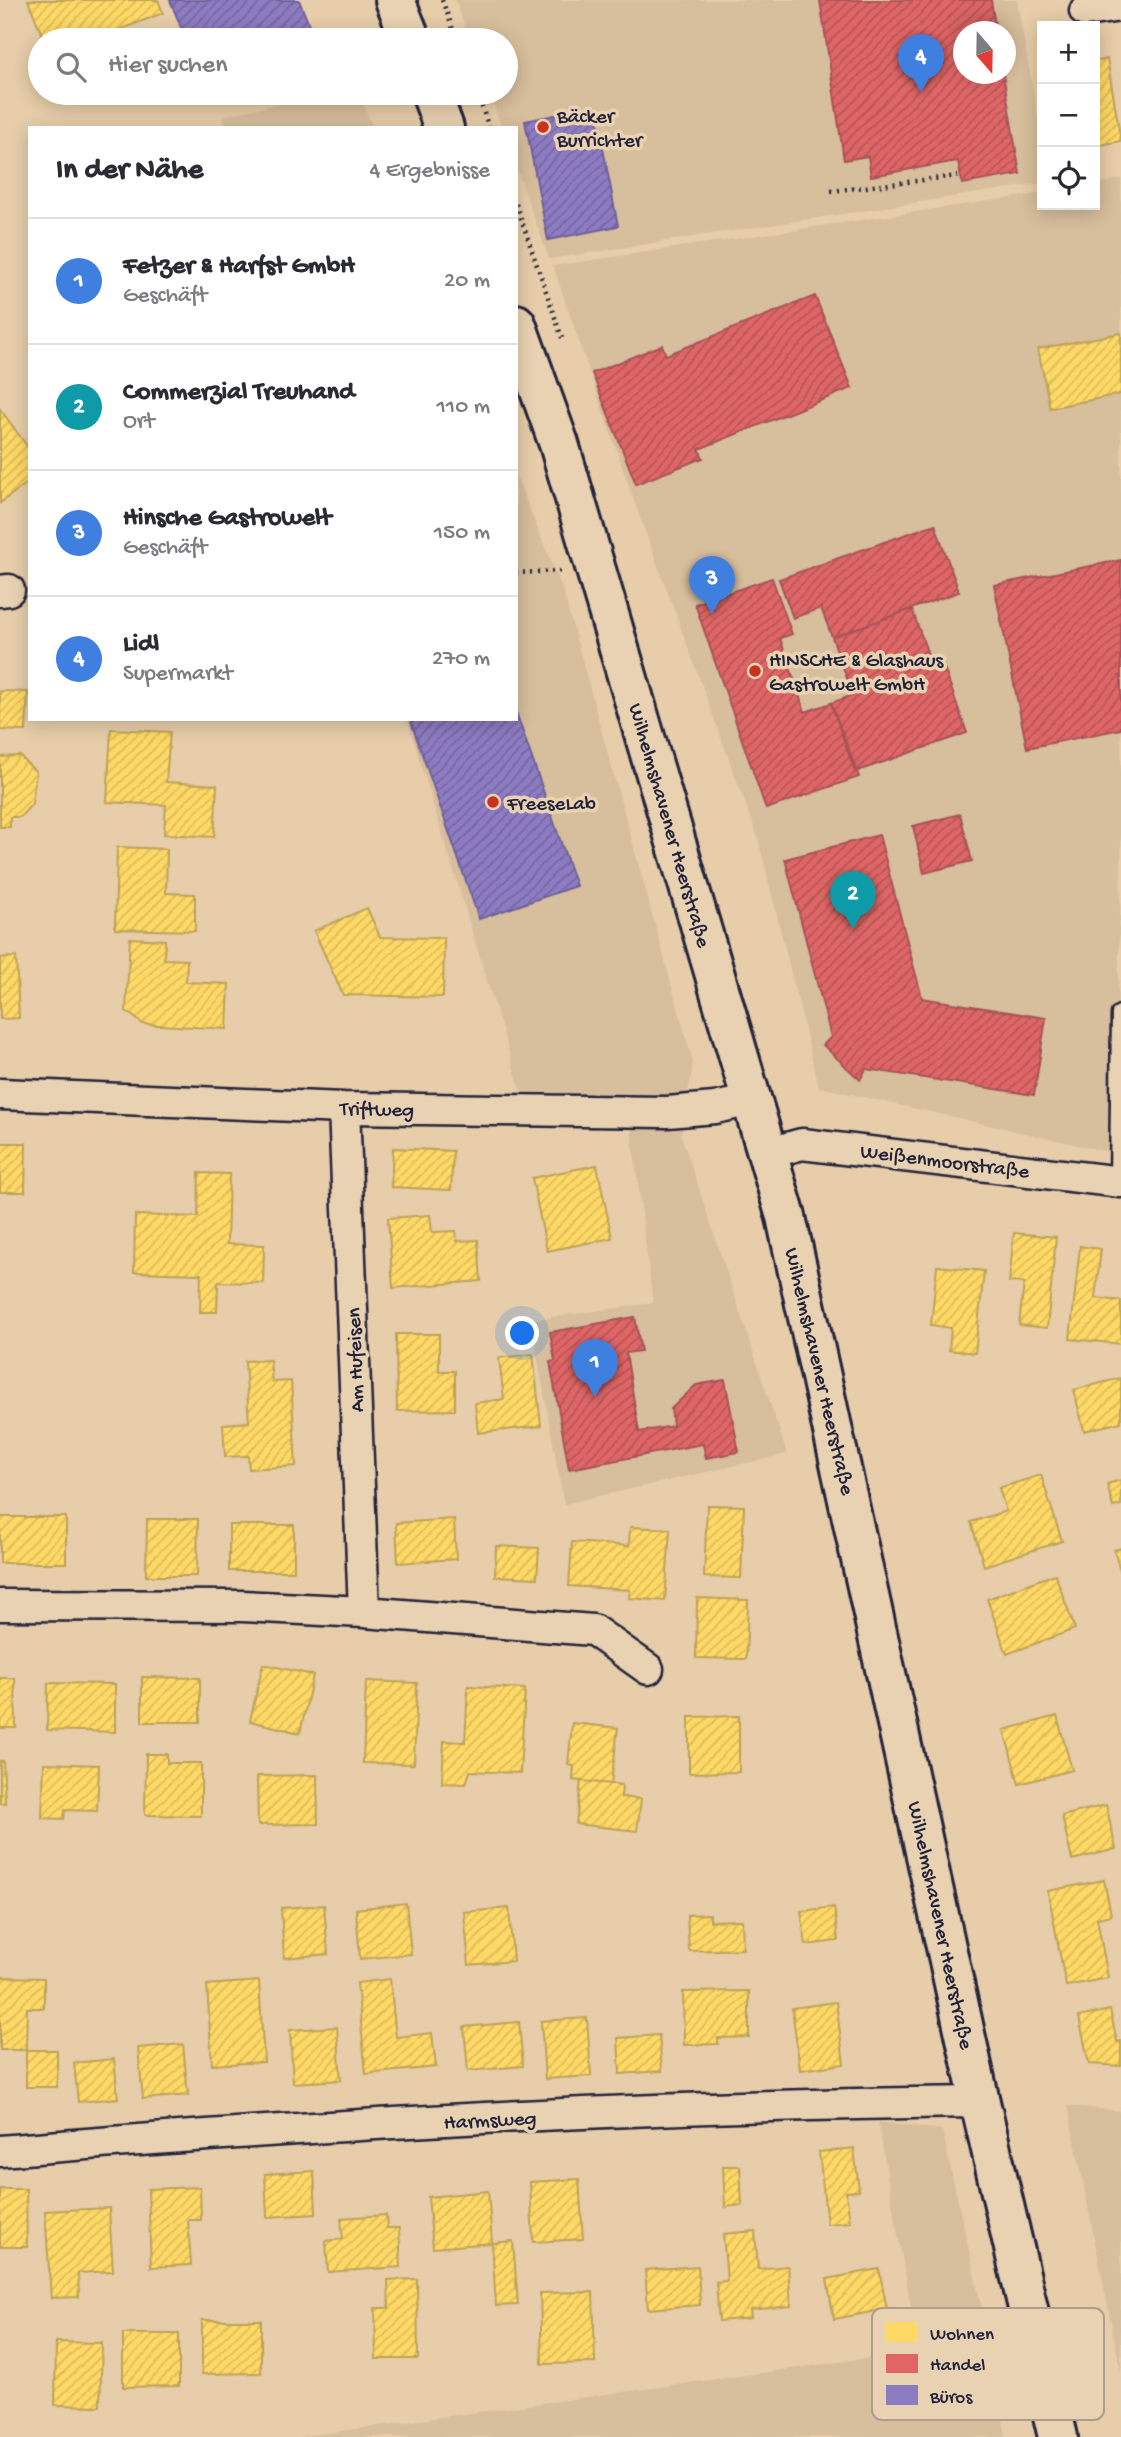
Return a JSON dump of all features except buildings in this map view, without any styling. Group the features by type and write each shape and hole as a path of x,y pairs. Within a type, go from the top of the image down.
{"street":[{"path":"395,0 406,28"},
{"path":"1085,11 1121,6"},
{"path":"435,105 443,126"},
{"name":"Wilhelmshavener Heerstraße","path":"518,330 567,468 769,1153 838,1446 980,2102 1028,2308"},
{"name":"Triftweg","path":"0,1094 344,1108 667,1112 715,1108 752,1100"},
{"name":"Am Hufeisen","path":"344,1108 364,1612"},
{"name":"Weißenmoorstraße","path":"769,1153 802,1144 1119,1182"},
{"path":"0,1605 242,1606 364,1612 593,1630 648,1669"},
{"name":"Harmsweg","path":"0,2151 467,2120 872,2103 980,2102"}],"lane":[{"path":"1119,1182 1120,1014"}],"path":[{"path":"442,0 452,28"},
{"path":"481,105 488,126"},
{"path":"831,191 958,176"},
{"path":"518,573 567,571"}],"shaded area":[{"path":"455,0 1017,0 1037,114 1037,184 549,259 518,173 518,126 501,126 494,105 518,105 518,28 466,28"},
{"path":"274,105 364,105 372,126 226,126 223,116"},
{"path":"1121,179 1121,868 1114,1153 819,1087 758,838 635,503 553,266 1037,194 1037,210 1100,210 1100,183"},
{"path":"518,481 563,591 693,1063 681,1135 787,1454 564,1504 531,1320 653,1303 628,1103 521,1091 408,721 518,721"},
{"path":"1068,2106 1121,2111 1121,2372"},
{"path":"878,2122 942,2130 982,2308 911,2308"},
{"path":"872,2358 872,2420 1003,2420 1006,2437 299,2437"}],"place":[{"name":"Lidl","path":"921,92"},
{"name":"Bäcker Burrichter","path":"543,127"},
{"name":"Hinsche Gastrowelt","path":"712,614"},
{"name":"HINSCHE & Glashaus Gastrowelt GmbH","path":"755,671"},
{"name":"FreeseLab","path":"493,802"},
{"name":"Commerzial Treuhand","path":"853,929"},
{"name":"Fetzer & Harfst GmbH","path":"595,1397"}]}
